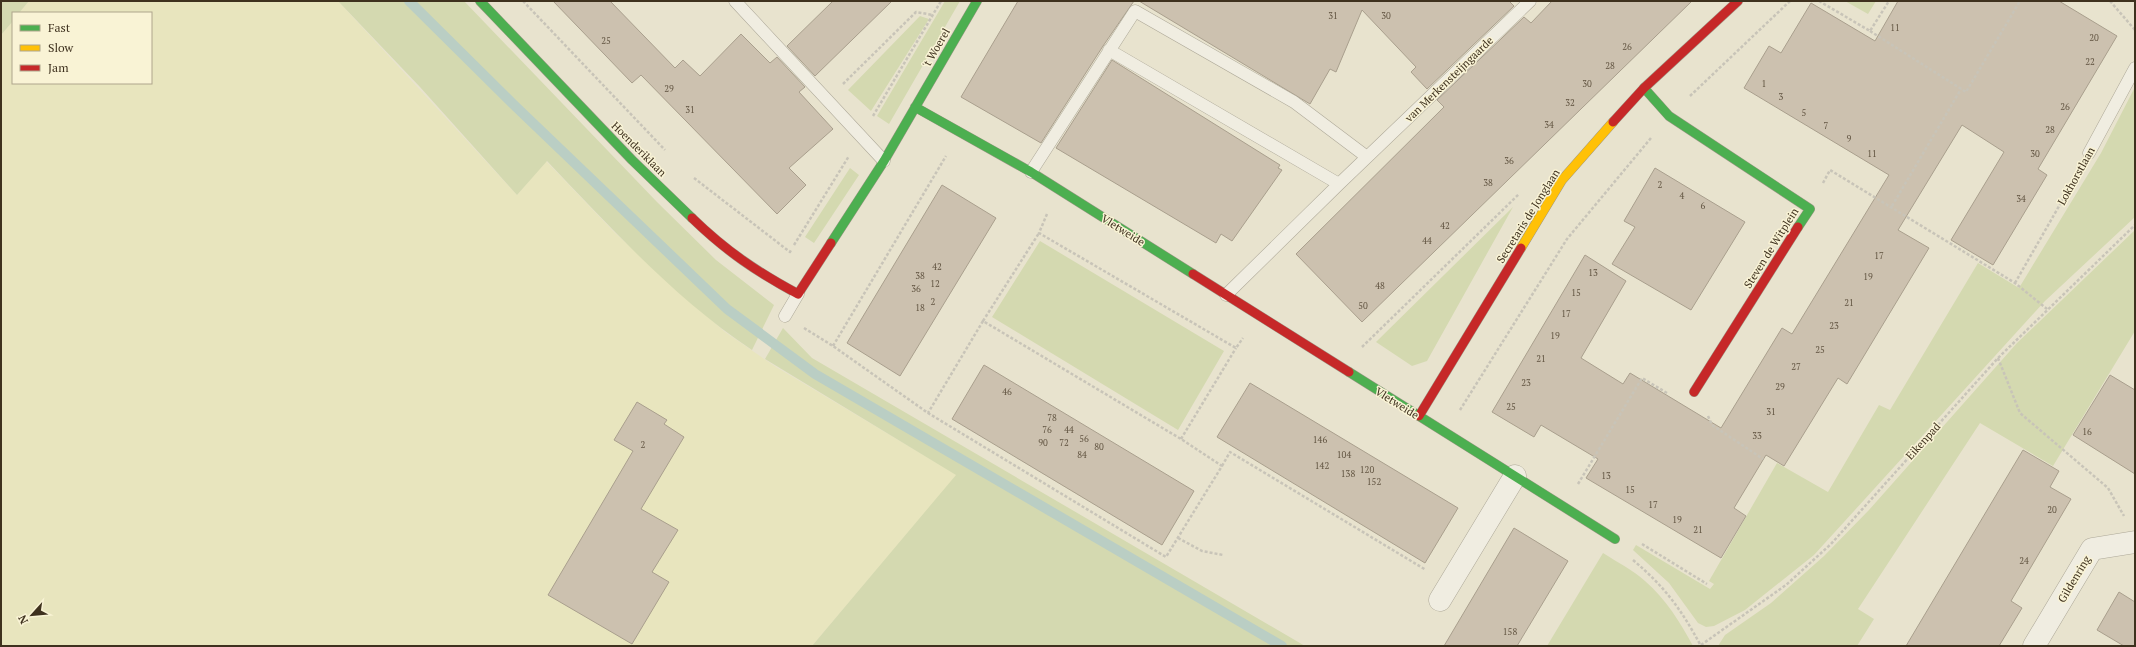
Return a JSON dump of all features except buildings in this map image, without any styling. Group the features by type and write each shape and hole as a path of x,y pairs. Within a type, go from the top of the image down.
{"street":[{"name":"Hoenderiklaan","path":"480,1 632,160 720,245 766,277 798,294"},
{"name":"'t Woerel","path":"915,107 977,1"},
{"name":"Secretaris de Jonglaan","path":"1419,416 1562,180 1644,88 1738,1"},
{"name":"Steven de Witplein","path":"1644,88 1669,116 1810,209 1694,392"},
{"path":"798,294 884,161 915,107"},
{"name":"Vletweide","path":"915,107 1031,172 1614,539"},
{"path":"1440,600 1514,476"},
{"name":"Gildenring","path":"2034,646 2092,549 2135,542"}],"lane":[{"path":"734,1 884,161"},
{"name":"van Merkensteijngaarde","path":"1226,295 1339,184 1530,1"},
{"path":"1031,172 1135,11 1294,102 1367,157"},
{"path":"1109,50 1339,184"},
{"name":"Lokhorstlaan","path":"2089,153 2135,68"},
{"path":"785,316 798,294"}],"path":[{"path":"523,1 670,156"},
{"path":"1446,433 1568,239 1669,116 1790,1"},
{"path":"1819,1 1870,31 1966,92 2020,1"},
{"path":"1870,31 1889,1"},
{"path":"2110,1 2135,30"},
{"path":"842,86 916,12 933,15"},
{"path":"1892,206 1961,89"},
{"path":"866,113 872,118"},
{"path":"833,346 950,150"},
{"name":"Lokhorstlaan","path":"2015,283 2089,153"},
{"path":"1810,209 1830,170 1892,206 2015,283 2047,309"},
{"path":"692,177 790,252"},
{"path":"928,413 983,321 1039,233 1049,211"},
{"name":"Eikenpad","path":"1614,539 1630,557 1669,594 1682,612 1701,645 1786,585 1831,544 1998,358 2135,225"},
{"path":"1039,233 1236,348"},
{"path":"785,316 833,346 928,413 1166,557 1230,452 1427,571"},
{"path":"983,321 1181,439 1222,466"},
{"path":"1181,439 1244,336"},
{"path":"1356,344 1362,348"},
{"path":"1998,358 2020,413 2108,488 2127,522"},
{"path":"1564,507 1642,378"},
{"path":"1178,538 1202,551 1223,554"},
{"path":"1614,539 1638,542 1708,584"}],"shaded area":[{"path":"29,1 338,1 517,195 546,161 615,233 725,332 776,367 957,475 812,646 1,646 1,35 12,22 12,84 152,84 152,12 20,12"}],"green space":[{"path":"1,1 29,1 20,12 12,12 12,22 1,35"},
{"path":"338,1 464,1 657,202 716,260 774,305 752,350 723,330 670,285 619,237 547,161 517,195 420,87"},
{"path":"945,1 960,1 889,124 877,116"},
{"path":"1845,1 1876,1 1868,14"},
{"path":"920,16 929,19 871,111 848,90"},
{"path":"2135,87 2135,217 2045,301 1814,555 1745,610 1714,626 1706,627 1698,623 1669,583 1633,550 1636,545 1710,589 1714,584 1709,581 1777,463 1828,492 1879,405 1890,410 1978,263 2019,288 2101,153"},
{"path":"850,168 859,175 814,243 805,237"},
{"path":"1513,207 1427,361 1412,366 1376,342"},
{"path":"2135,230 2135,331 2053,466 1980,423 1858,609 1874,619 1857,646 1718,646 1725,635 1771,603 1824,556 1869,510 2017,343"},
{"path":"1040,241 1224,351 1178,430 992,317"},
{"path":"783,328 812,358 1305,646 812,646 956,475 765,359"},
{"path":"1603,553 1635,573 1660,595 1683,628 1693,646 1547,646"}],"waterway":[{"path":"409,1 513,104 727,309 815,374 1282,646"}],"traffic: fast":[{"path":"480,1 632,160 692,218"},
{"path":"831,243 884,161 977,1"},
{"path":"1644,88 1669,116 1810,209 1798,227"},
{"path":"915,107 1031,172 1193,274"},
{"path":"1349,372 1615,539"}],"traffic: slow":[{"path":"1521,248 1562,180 1613,122"}],"traffic: jam":[{"path":"1613,122 1644,88 1738,1"},
{"path":"692,218 717,241 742,260 798,294 831,243"},
{"path":"1694,392 1798,227"},
{"path":"1419,416 1521,248"},
{"path":"1193,274 1349,372"}]}
